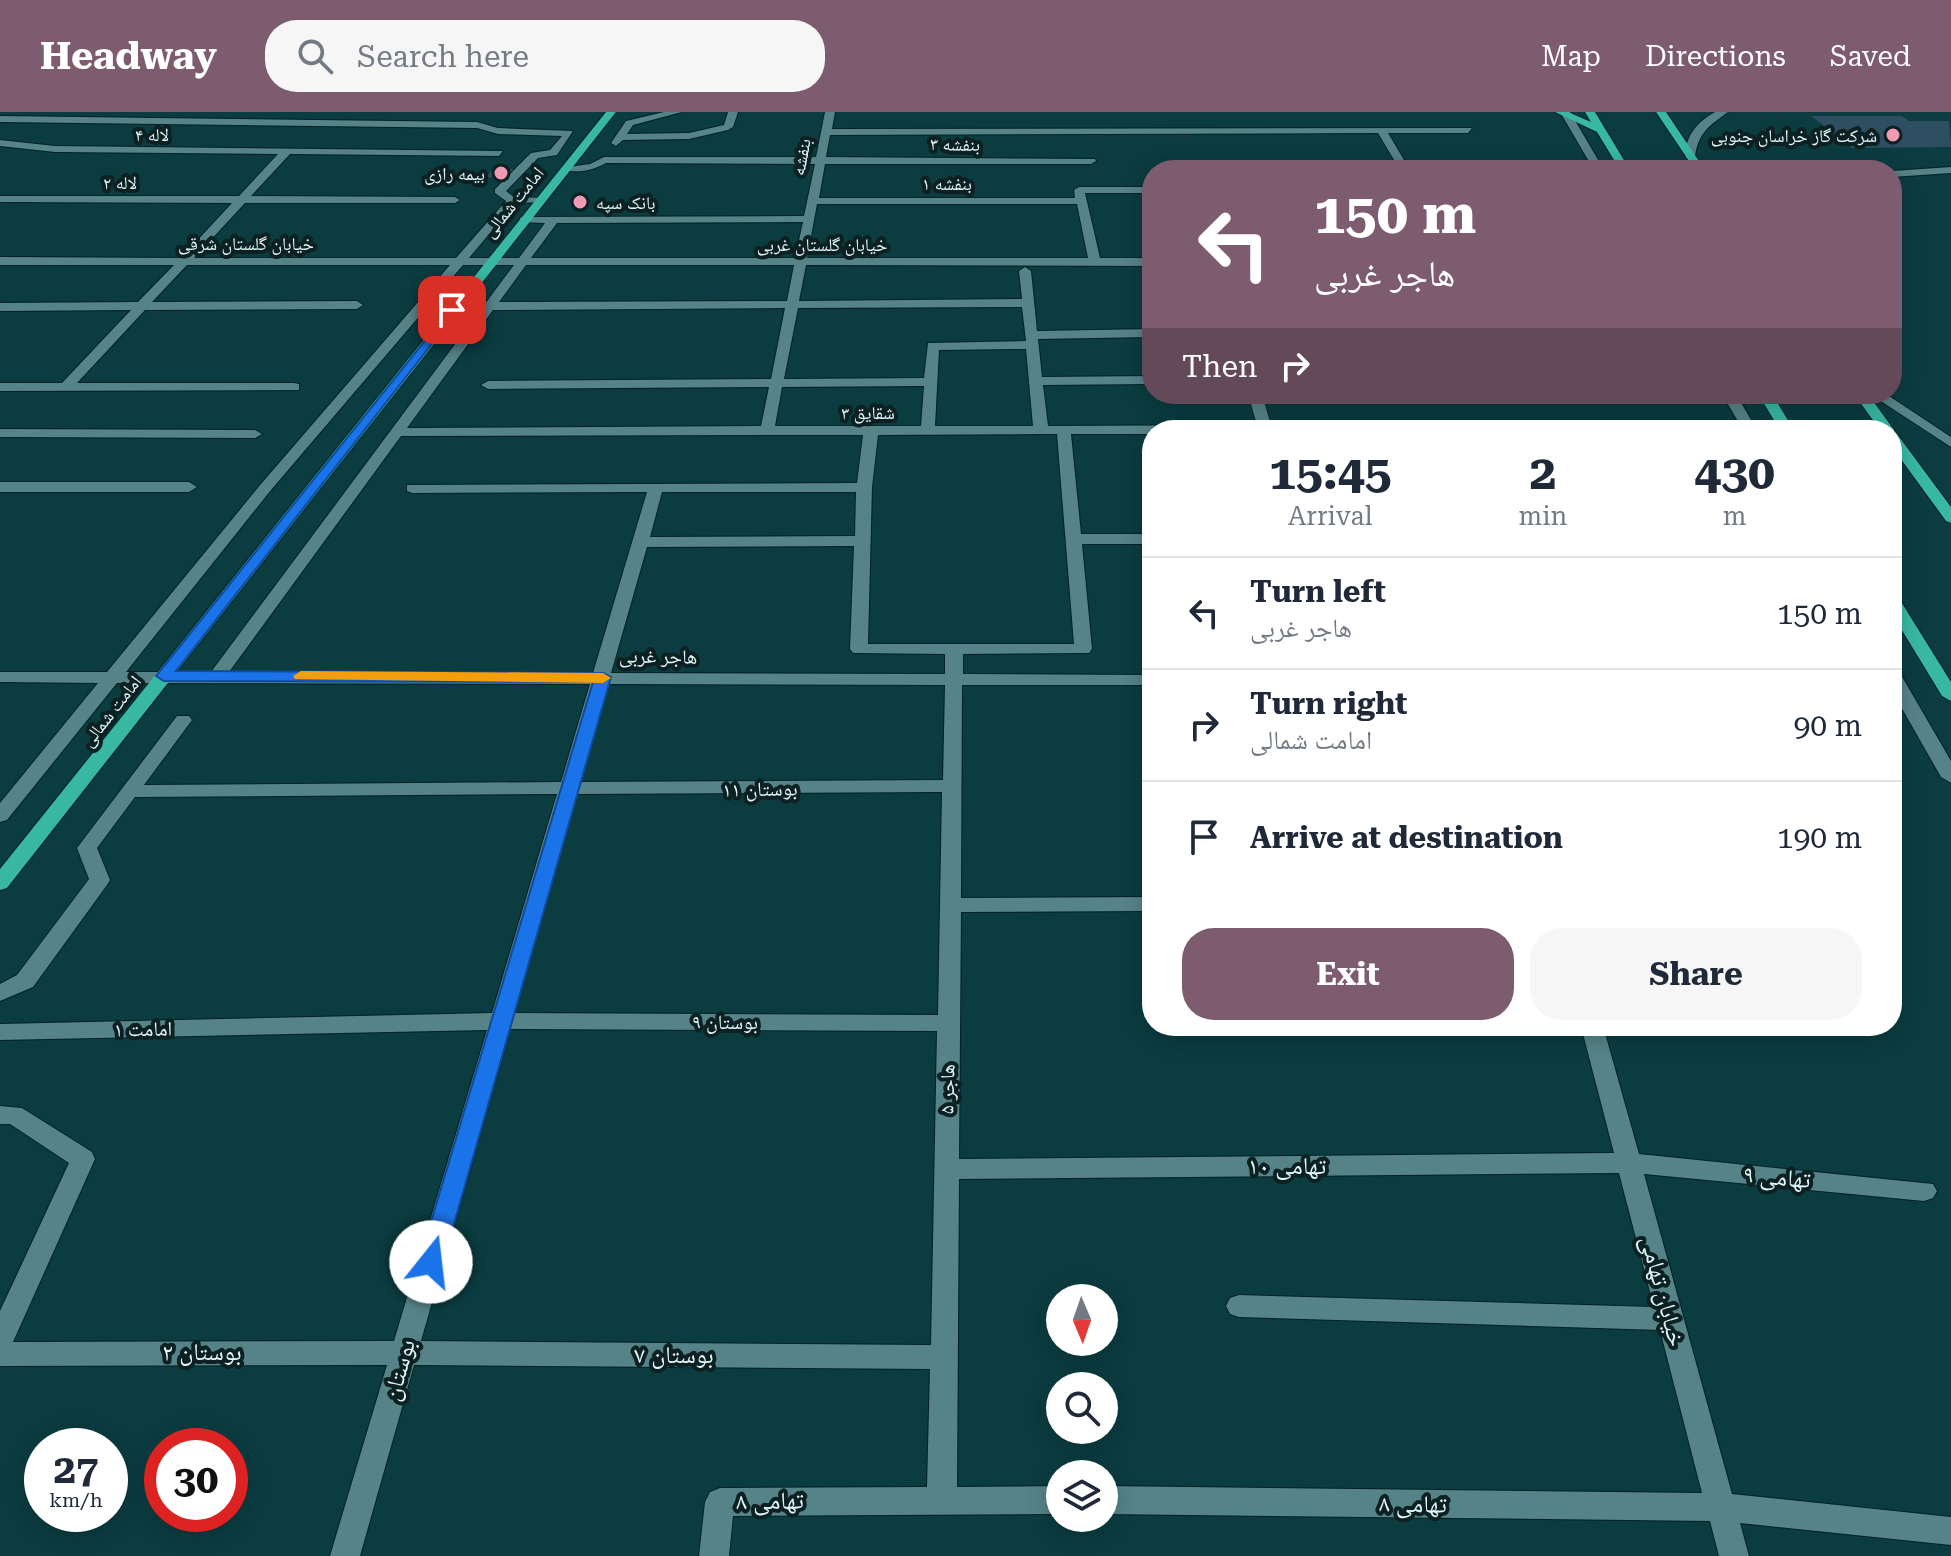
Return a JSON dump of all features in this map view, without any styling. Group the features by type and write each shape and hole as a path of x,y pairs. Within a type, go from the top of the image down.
{"main road":[{"name":"امامت شمالی","path":"0,883 611,112"},
{"path":"1590,112 1619,160"},
{"path":"1661,112 1693,160"},
{"path":"1564,113 1600,130"},
{"path":"1902,451 1951,518"},
{"path":"1902,616 1951,696"}],"street":[{"path":"387,124 399,112"},
{"path":"604,160 629,123 677,112"},
{"path":"620,137 702,133 728,127 733,112"},
{"path":"824,132 830,112"},
{"path":"1690,156 1694,132 1705,120 1723,112"},
{"path":"1564,113 1593,160"},
{"path":"0,119 477,125 498,131 569,133 553,153 535,155 499,191 512,200 541,200"},
{"path":"55,149 94,120"},
{"name":"بنفشه","path":"767,431 824,132 1086,131 1112,127 1468,130"},
{"path":"1381,130 1399,160"},
{"path":"1086,131 1095,190"},
{"name":"لاله ۴","path":"0,143 55,149 499,153"},
{"path":"0,157 18,143"},
{"path":"66,387 287,151"},
{"name":"بنفشه ۳","path":"567,168 592,167 604,160 820,158 1091,161"},
{"path":"1902,173 1951,170"},
{"name":"بنفشه ۱","path":"811,201 1080,196 1095,190 1142,190"},
{"path":"1080,196 1095,262"},
{"name":"لاله ۲","path":"0,199 455,200"},
{"path":"0,816 266,487 512,200"},
{"path":"217,676 554,219"},
{"path":"524,220 808,219"},
{"name":"خیابان گلستان شرقی","path":"0,261 491,261"},
{"name":"خیابان گلستان غربی","path":"491,261 1142,262"},
{"path":"1025,271 1041,430"},
{"path":"489,306 1027,303"},
{"path":"0,307 357,305"},
{"path":"928,430 933,346 1142,334"},
{"path":"1036,381 1142,380"},
{"path":"488,385 931,382"},
{"path":"0,387 294,387"},
{"path":"1892,404 1951,443"},
{"path":"871,430 864,487 859,649 1083,649 1064,430"},
{"name":"شقایق ۳","path":"395,432 1142,430"},
{"path":"0,433 255,434"},
{"path":"0,487 189,487"},
{"path":"412,488 864,487"},
{"name":"بوستان","path":"345,1556 656,488"},
{"path":"1075,539 1142,539"},
{"path":"641,542 862,541"},
{"name":"هاجر ۵","path":"942,1498 954,649"},
{"name":"هاجر غربی","path":"0,677 1142,680"},
{"path":"1902,692 1951,777"},
{"path":"0,993 25,981 100,880 87,848 183,720"},
{"name":"بوستان ۱۱","path":"131,791 570,791 951,786"},
{"path":"0,787 23,787"},
{"path":"949,905 1142,904"},
{"name":"بوستان ۹","path":"287,1027 502,1021 948,1023"},
{"name":"امامت ۱","path":"0,1032 287,1027"},
{"name":"خیابان تهامی","path":"1595,1036 1734,1556"},
{"path":"0,1115 14,1115 83,1159 0,1340"},
{"name":"تهامی ۱۰","path":"946,1169 1629,1163"},
{"name":"تهامی ۹","path":"1629,1163 1924,1191"},
{"path":"1239,1306 1670,1319"},
{"name":"بوستان ۲","path":"0,1354 404,1353"},
{"name":"بوستان ۷","path":"404,1353 944,1357"},
{"name":"تهامی ۸","path":"714,1556 720,1502 942,1498 1046,1500"},
{"name":"تهامی ۸","path":"1118,1500 1721,1507 1951,1531"}],"building":[{"name":"شرکت گاز خراسان جنوبی","path":"1811,116 1902,116 1909,121 1949,121 1951,147 1852,148"},
{"name":"بیمه رازی","path":"493,169 517,169 509,178 486,177"}],"slow traffic":[{"path":"301,676 603,678"}],"place":[{"name":"شرکت گاز خراسان جنوبی","path":"1893,135"},
{"name":"بیمه رازی","path":"501,173"},
{"name":"بانک سپه","path":"580,202"}],"route":[{"path":"431,1262 603,677 164,676 452,310"}]}
